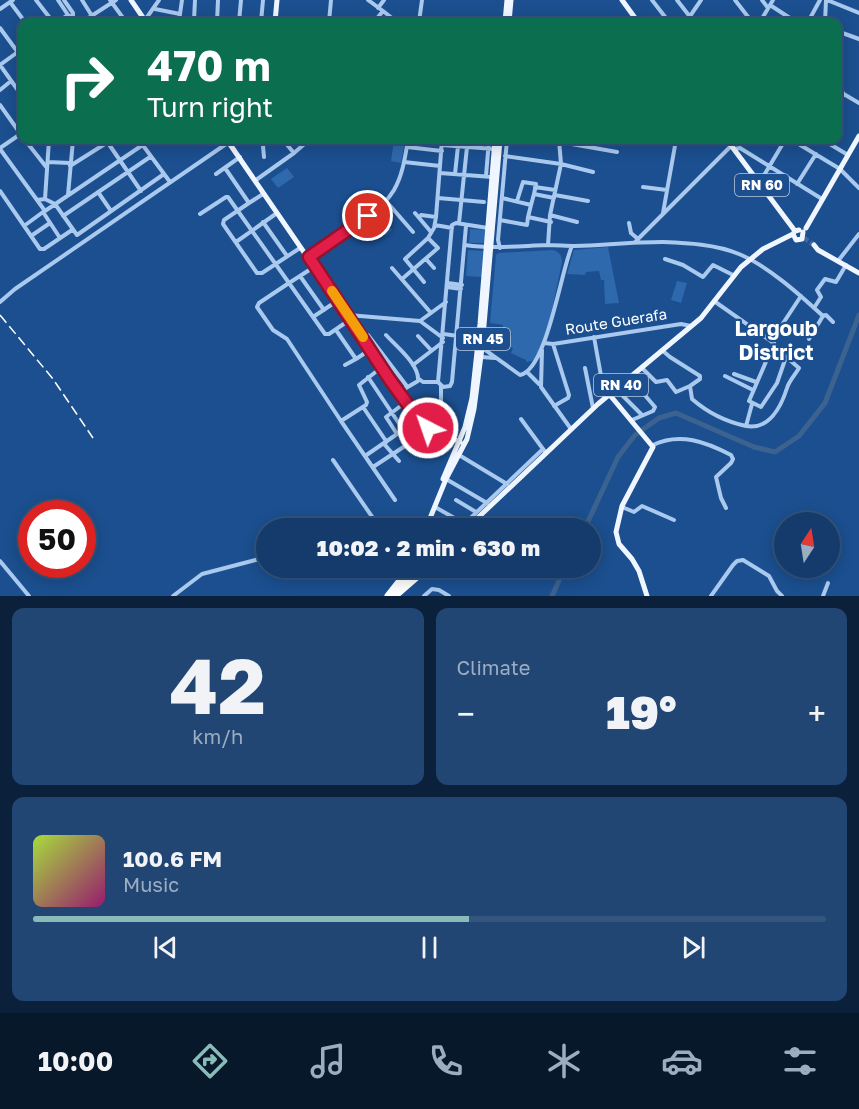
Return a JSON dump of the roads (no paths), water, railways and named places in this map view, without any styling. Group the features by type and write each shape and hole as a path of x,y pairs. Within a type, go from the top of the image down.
{"highway":[{"path":"388,596 400,578"},
{"path":"395,596 408,578"},
{"path":"395,596 414,578"}],"main road":[{"path":"131,0 144,18"},
{"path":"276,18 277,0"},
{"path":"507,18 509,0"},
{"path":"623,1 635,18"},
{"path":"801,234 859,136"},
{"path":"232,144 424,426 461,443"},
{"name":"RN 45","path":"430,518 459,455 472,398 488,247 489,176 493,144"},
{"name":"RN 45","path":"429,518 474,409 481,357 479,342 500,144"},
{"name":"RN 60","path":"730,144 801,234"},
{"name":"RN 40","path":"475,518 544,451 691,326 714,301 733,275 750,259 763,249 801,234"},
{"path":"814,247 858,272"},
{"path":"462,337 479,342"},
{"path":"607,396 632,420 653,445 653,451 622,506 616,537 635,564 647,596"}],"street":[{"path":"36,0 50,18"},
{"path":"58,0 68,15 73,17"},
{"path":"64,0 73,13 73,17"},
{"path":"82,0 92,16"},
{"path":"159,0 155,5 180,14"},
{"path":"180,18 182,0"},
{"path":"194,18 195,0"},
{"path":"216,18 218,0"},
{"path":"239,18 241,0"},
{"path":"261,18 263,0"},
{"path":"329,18 331,0"},
{"path":"368,0 392,18"},
{"path":"378,8 384,0"},
{"path":"420,18 422,0"},
{"path":"652,0 666,18"},
{"path":"677,0 690,17 701,0"},
{"path":"735,0 749,18"},
{"path":"762,0 769,7 789,18"},
{"path":"762,18 773,0"},
{"path":"810,18 820,0"},
{"path":"825,18 826,0 859,13"},
{"path":"0,9 11,1 22,18"},
{"path":"89,18 113,1 123,18"},
{"path":"377,18 383,11"},
{"path":"64,18 68,15"},
{"path":"0,28 18,49"},
{"path":"842,33 859,39"},
{"path":"18,52 0,65 18,91"},
{"path":"0,90 11,81"},
{"path":"843,93 859,103"},
{"path":"0,105 18,129"},
{"path":"18,137 0,148 60,238"},
{"path":"28,144 47,168"},
{"path":"45,199 49,144"},
{"path":"68,196 72,144"},
{"path":"48,162 70,164 101,144"},
{"path":"110,144 141,191"},
{"path":"0,302 223,144"},
{"path":"264,144 264,158"},
{"path":"286,144 294,153"},
{"path":"256,180 304,144"},
{"path":"309,257 386,201 395,187 404,162 407,144"},
{"path":"424,282 405,259 428,238 435,225 442,144"},
{"path":"450,144 491,149 490,144"},
{"path":"500,248 500,220 507,144"},
{"path":"548,245 550,215 561,164 559,144"},
{"path":"578,144 617,152"},
{"path":"663,214 675,144"},
{"path":"637,240 730,144 822,199"},
{"path":"760,182 783,144"},
{"path":"799,144 840,169 859,188"},
{"path":"830,144 848,155"},
{"path":"24,226 142,145 170,182"},
{"path":"455,174 458,146"},
{"path":"406,147 442,151"},
{"path":"459,224 467,147"},
{"path":"797,184 816,154"},
{"path":"506,156 561,164 593,172"},
{"path":"63,216 150,157"},
{"path":"216,174 240,157"},
{"path":"404,162 440,166"},
{"path":"225,168 249,203"},
{"path":"440,173 489,176"},
{"path":"37,201 45,199 55,204 75,234 78,234 164,174"},
{"path":"500,220 527,225 536,184 523,182 517,201"},
{"path":"535,187 588,201"},
{"path":"643,187 667,190"},
{"path":"0,191 42,249 72,230"},
{"path":"98,192 111,211"},
{"path":"264,193 223,222 257,273 262,273 302,247"},
{"path":"534,194 555,194"},
{"path":"200,214 226,197 229,198 325,334 336,330 350,317 420,321 443,338 462,337"},
{"path":"438,198 484,202"},
{"path":"502,198 531,205"},
{"path":"386,201 413,232"},
{"path":"236,242 277,212"},
{"path":"415,213 431,232"},
{"path":"421,215 436,217"},
{"path":"550,215 577,222"},
{"path":"528,217 551,222"},
{"path":"263,222 287,256"},
{"path":"31,236 50,223"},
{"path":"629,223 631,233 637,240"},
{"path":"434,432 441,416 440,384 453,224 488,228"},
{"path":"435,225 452,228"},
{"path":"386,335 413,365 423,382 450,386 462,337 461,287 466,226"},
{"path":"838,261 859,234"},
{"path":"402,279 438,248 428,238"},
{"path":"465,245 500,248 572,246 637,240 704,245 750,259 833,322"},
{"path":"563,245 568,255"},
{"path":"479,342 496,358 520,375 527,372 542,349 572,246"},
{"path":"426,259 434,268"},
{"path":"665,259 683,265 704,277 713,265 733,275"},
{"path":"814,308 821,297 817,290 825,279 836,282 846,265"},
{"path":"315,266 259,303 257,307 273,330 288,341 395,500"},
{"path":"392,268 431,313"},
{"path":"300,276 324,310"},
{"path":"448,285 461,287"},
{"path":"786,357 777,383 762,406 749,401 773,342 801,296"},
{"path":"313,317 338,300"},
{"path":"690,386 694,400 728,421 755,427 762,424 780,407 787,388 799,368 773,342 714,301"},
{"path":"420,321 446,302"},
{"path":"809,339 823,316"},
{"name":"Route Guerafa","path":"544,343 553,344 681,324 691,326"},
{"path":"336,330 356,358"},
{"path":"368,335 406,388"},
{"path":"418,336 431,350"},
{"path":"594,337 607,396"},
{"path":"413,365 443,338"},
{"path":"553,344 569,395 568,398 554,406"},
{"path":"345,365 371,349"},
{"path":"541,387 542,349"},
{"path":"642,368 656,382 667,380 676,392 700,379 700,376 663,351"},
{"path":"481,357 496,358"},
{"path":"400,394 418,376 420,360"},
{"path":"341,421 363,408 367,402 359,385 382,367"},
{"path":"585,368 593,408"},
{"path":"527,372 541,387 571,429"},
{"path":"734,374 756,382"},
{"path":"725,376 753,390"},
{"path":"368,377 403,430 410,435"},
{"path":"630,378 654,405 653,411 632,420"},
{"path":"616,388 642,415"},
{"path":"397,434 386,417 406,402"},
{"path":"746,426 753,404"},
{"path":"363,408 386,441 385,445 399,461"},
{"path":"521,419 544,451"},
{"path":"410,435 424,426"},
{"path":"365,456 403,430"},
{"path":"373,467 411,442 410,435"},
{"path":"653,445 669,439 685,438 731,455 733,459 731,463 716,477 726,508"},
{"path":"459,455 509,486"},
{"path":"333,460 373,518"},
{"path":"447,479 489,504"},
{"path":"456,500 479,514"},
{"path":"622,506 633,512 643,507 674,520"},
{"path":"435,507 454,518"},
{"path":"172,596 202,574 256,560"},
{"path":"711,596 728,571 740,560 746,561 769,576 782,596"},
{"path":"0,561 29,596"},
{"path":"823,596 828,583"},
{"path":"403,589 408,596"},
{"path":"423,596 428,590 435,589 449,596"},
{"path":"772,596 777,591"}],"waterway":[{"path":"590,518 618,457 635,435 659,418 676,413 754,447 775,452 799,436 825,403 859,315"},
{"path":"552,596 560,578"}],"tunnel":[{"path":"804,238 814,245"}],"railway":[{"path":"0,315 53,379 93,438"}],"district":[{"name":"Largoub District","path":"776,341"}]}
